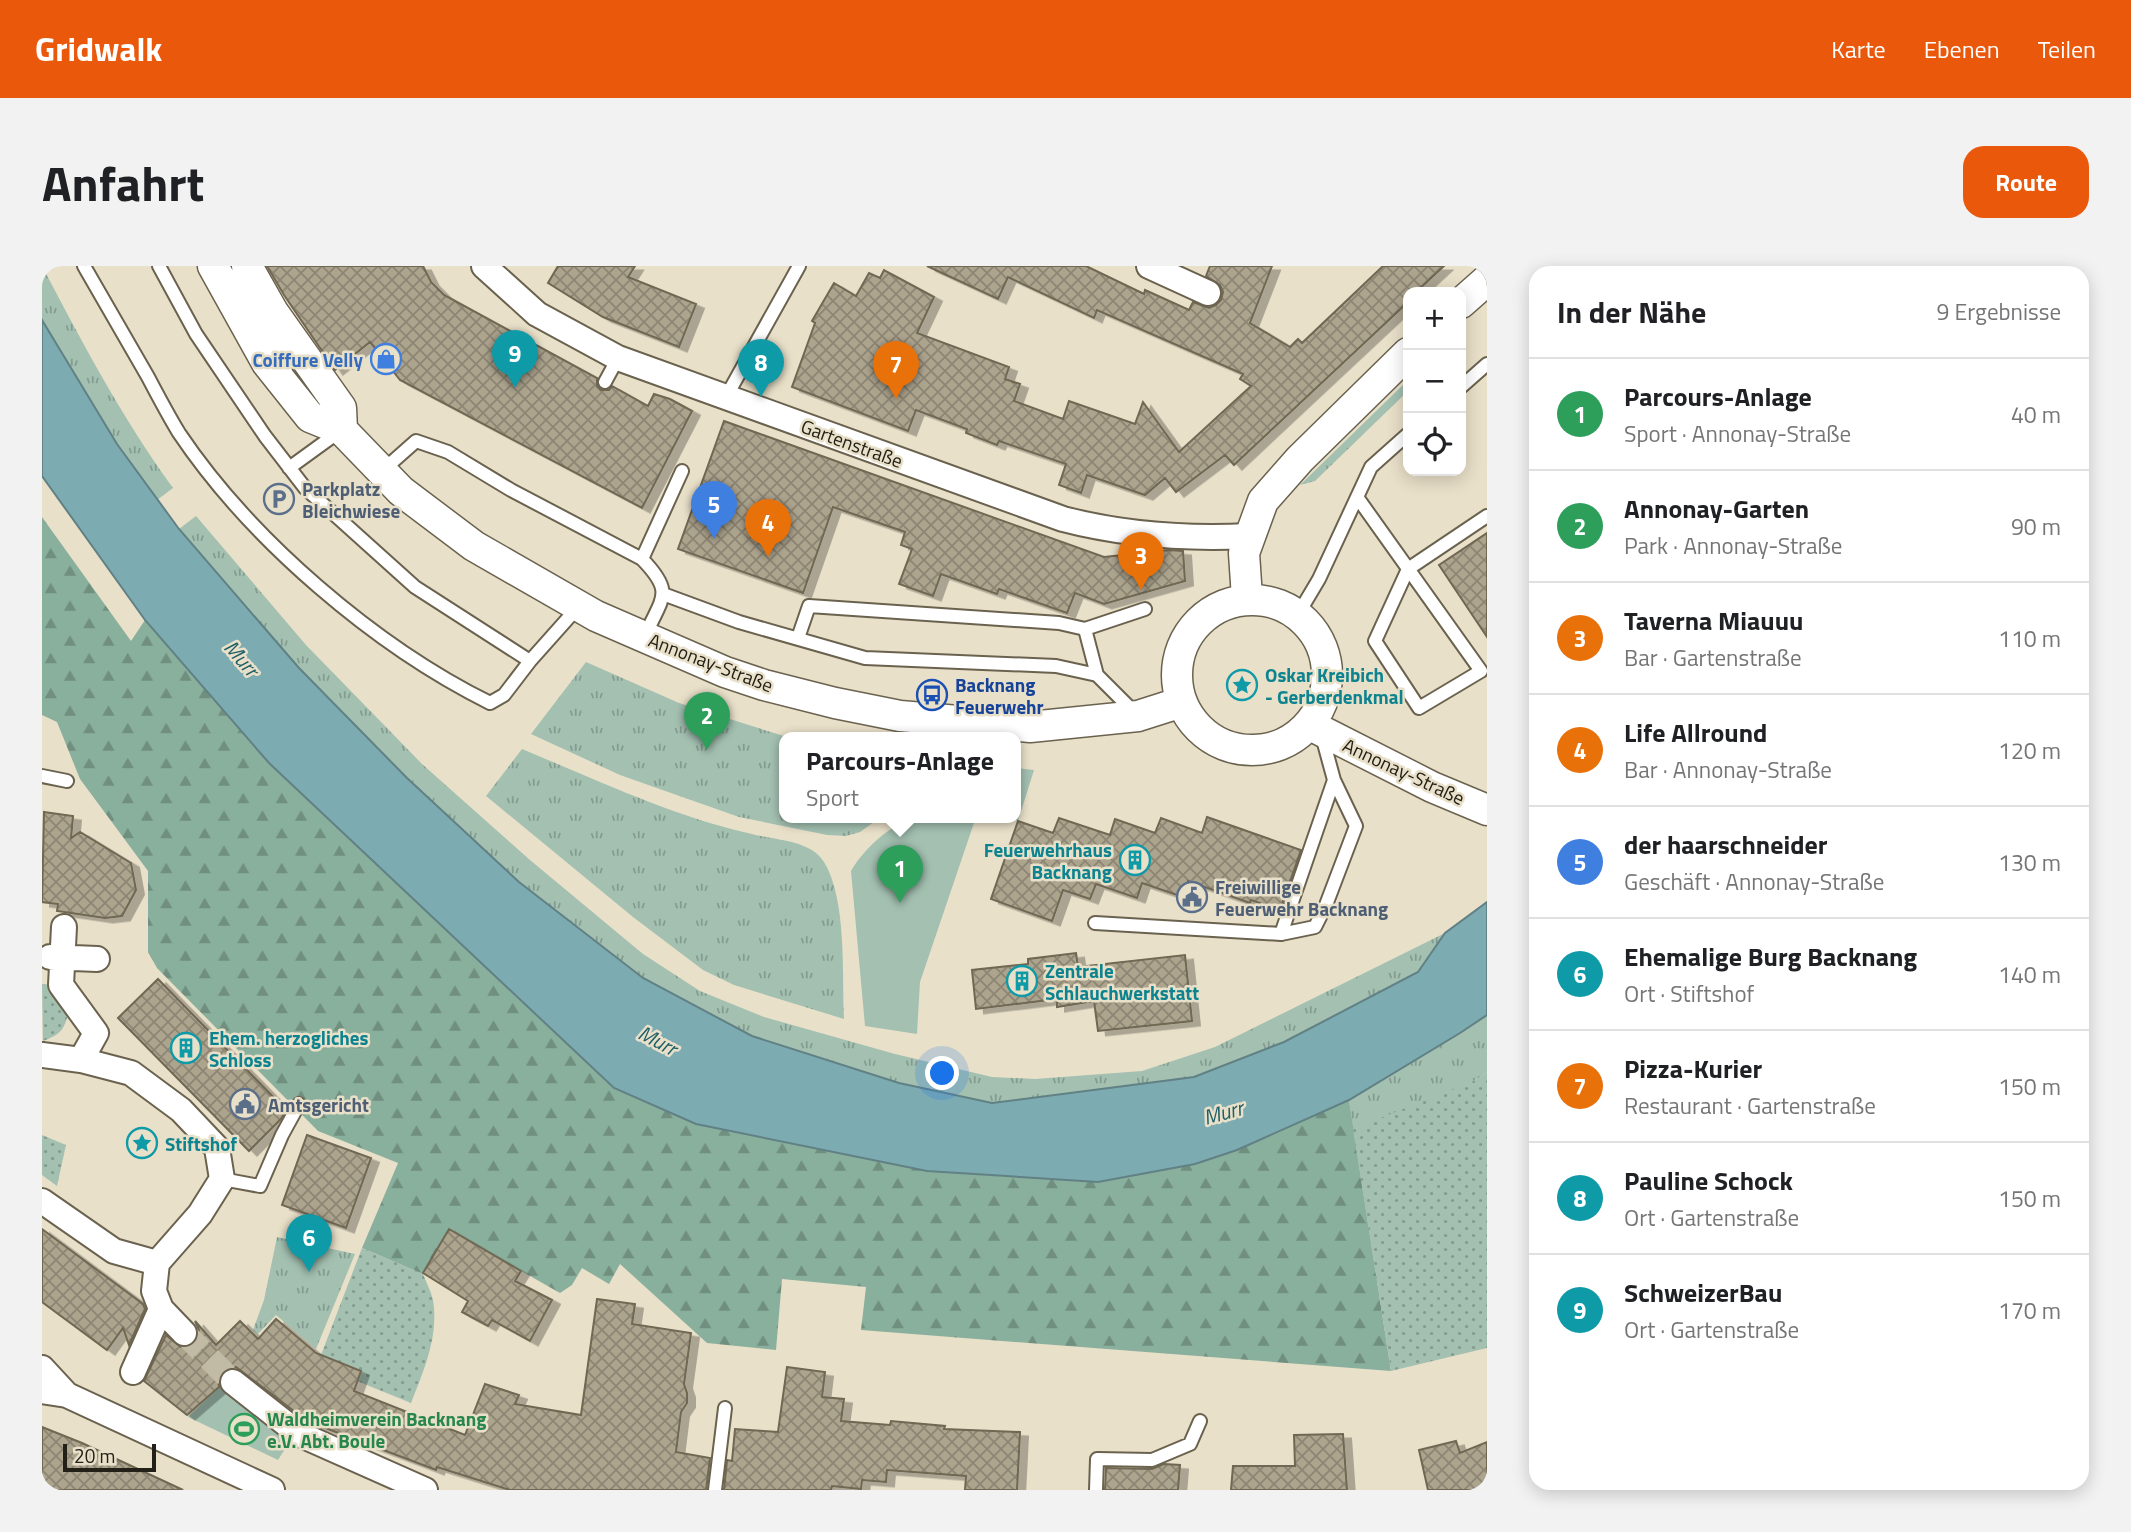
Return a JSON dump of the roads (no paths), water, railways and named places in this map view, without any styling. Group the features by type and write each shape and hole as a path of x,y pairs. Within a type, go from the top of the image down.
{"street":[{"name":"Annonay-Straße","path":"213,266 244,324 294,372 341,408 342,430 401,491 474,546 579,606 645,637 726,672 764,685 900,716 1030,727 1138,716 1182,702"},
{"name":"Annonay-Straße","path":"247,266 274,312 294,372"},
{"name":"Gartenstraße","path":"484,266 537,314 618,358 1051,514 1104,529 1212,538 1249,536"},
{"path":"1149,266 1208,293"},
{"path":"1466,299 1487,280"},
{"path":"1247,598 1244,553 1263,501 1300,459 1403,358"},
{"path":"1247,598 1282,607 1297,615 1309,626 1324,653 1324,694 1315,728 1275,747 1252,750 1228,747 1207,735 1190,718 1182,702 1177,677 1179,657 1189,635 1199,622 1219,608 1247,598"},
{"name":"Annonay-Straße","path":"1315,728 1432,787 1487,810"},
{"path":"64,927 56,957 61,985 96,1033 81,1060"},
{"path":"56,957 97,959"},
{"path":"42,1055 81,1060 131,1073 217,1148 222,1179 200,1213 157,1262 154,1292 161,1310 184,1333"},
{"path":"42,1201 90,1240 114,1251 157,1262"},
{"path":"134,1372 161,1310"},
{"path":"42,1368 67,1395"},
{"path":"233,1382 299,1434 425,1490"},
{"path":"42,1391 67,1395 272,1490"}],"lane":[{"path":"85,266 179,432 221,486 276,548 346,611 447,681 490,703 504,695 579,606"},
{"path":"159,266 196,334 265,436 305,488 415,587 530,661"},
{"path":"228,266 250,307 294,372"},
{"path":"726,397 799,266"},
{"path":"605,382 618,358"},
{"path":"1466,383 1487,364"},
{"path":"289,468 342,430"},
{"path":"1297,615 1319,579 1371,467 1403,438"},
{"path":"381,472 416,441 448,453 511,490 642,559 662,583 663,594 645,637"},
{"path":"642,559 682,471"},
{"path":"1357,497 1408,569 1481,671 1419,708 1375,641 1408,569 1487,516"},
{"path":"663,594 739,622 865,658 1056,666 1097,675"},
{"path":"798,638 809,606 1059,623 1085,629 1145,609"},
{"path":"1085,629 1097,675 1138,716"},
{"name":"Annonay-Straße","path":"1095,922 1282,934 1315,927 1356,826 1334,780 1315,728"},
{"path":"42,776 67,781"},
{"name":"Annonay-Straße","path":"1282,934 1334,780"},
{"path":"222,1179 260,1186 299,1104"},
{"path":"715,1490 725,1408"},
{"path":"1096,1490 1097,1459 1152,1460 1190,1444 1200,1422"}],"water":[{"name":"Murr","path":"42,320 117,444 179,529 299,668 407,778 519,882 643,978 752,1036 899,1083 992,1103 1194,1077 1284,1042 1418,972 1445,933 1487,902 1487,1015 1349,1100 1237,1150 1195,1164 1098,1182 927,1171 696,1124 614,1088 269,763 145,620 42,476"}],"tunnel":[{"path":"184,1333 233,1382"}],"place":[{"name":"Coiffure Velly","path":"386,359"},
{"name":"SchweizerBau","path":"515,388"},
{"name":"Pauline Schock","path":"761,397"},
{"name":"Pizza-Kurier","path":"896,399"},
{"name":"Parkplatz Bleichwiese","path":"279,499"},
{"name":"der haarschneider","path":"714,539"},
{"name":"Life Allround","path":"768,557"},
{"name":"Taverna Miauuu","path":"1141,590"},
{"name":"Oskar Kreibich - Gerberdenkmal","path":"1242,685"},
{"name":"Backnang Feuerwehr","path":"932,695"},
{"name":"Annonay-Garten","path":"707,750"},
{"name":"Feuerwehrhaus Backnang","path":"1135,860"},
{"name":"Freiwillige Feuerwehr Backnang","path":"1192,897"},
{"name":"Parcours-Anlage","path":"900,903"},
{"name":"Zentrale Schlauchwerkstatt","path":"1022,981"},
{"name":"Ehem. herzogliches Schloss","path":"186,1048"},
{"name":"Amtsgericht","path":"245,1104"},
{"name":"Stiftshof","path":"142,1143"},
{"name":"Ehemalige Burg Backnang","path":"309,1272"},
{"name":"Waldheimverein Backnang e.V. Abt. Boule","path":"244,1429"}]}
